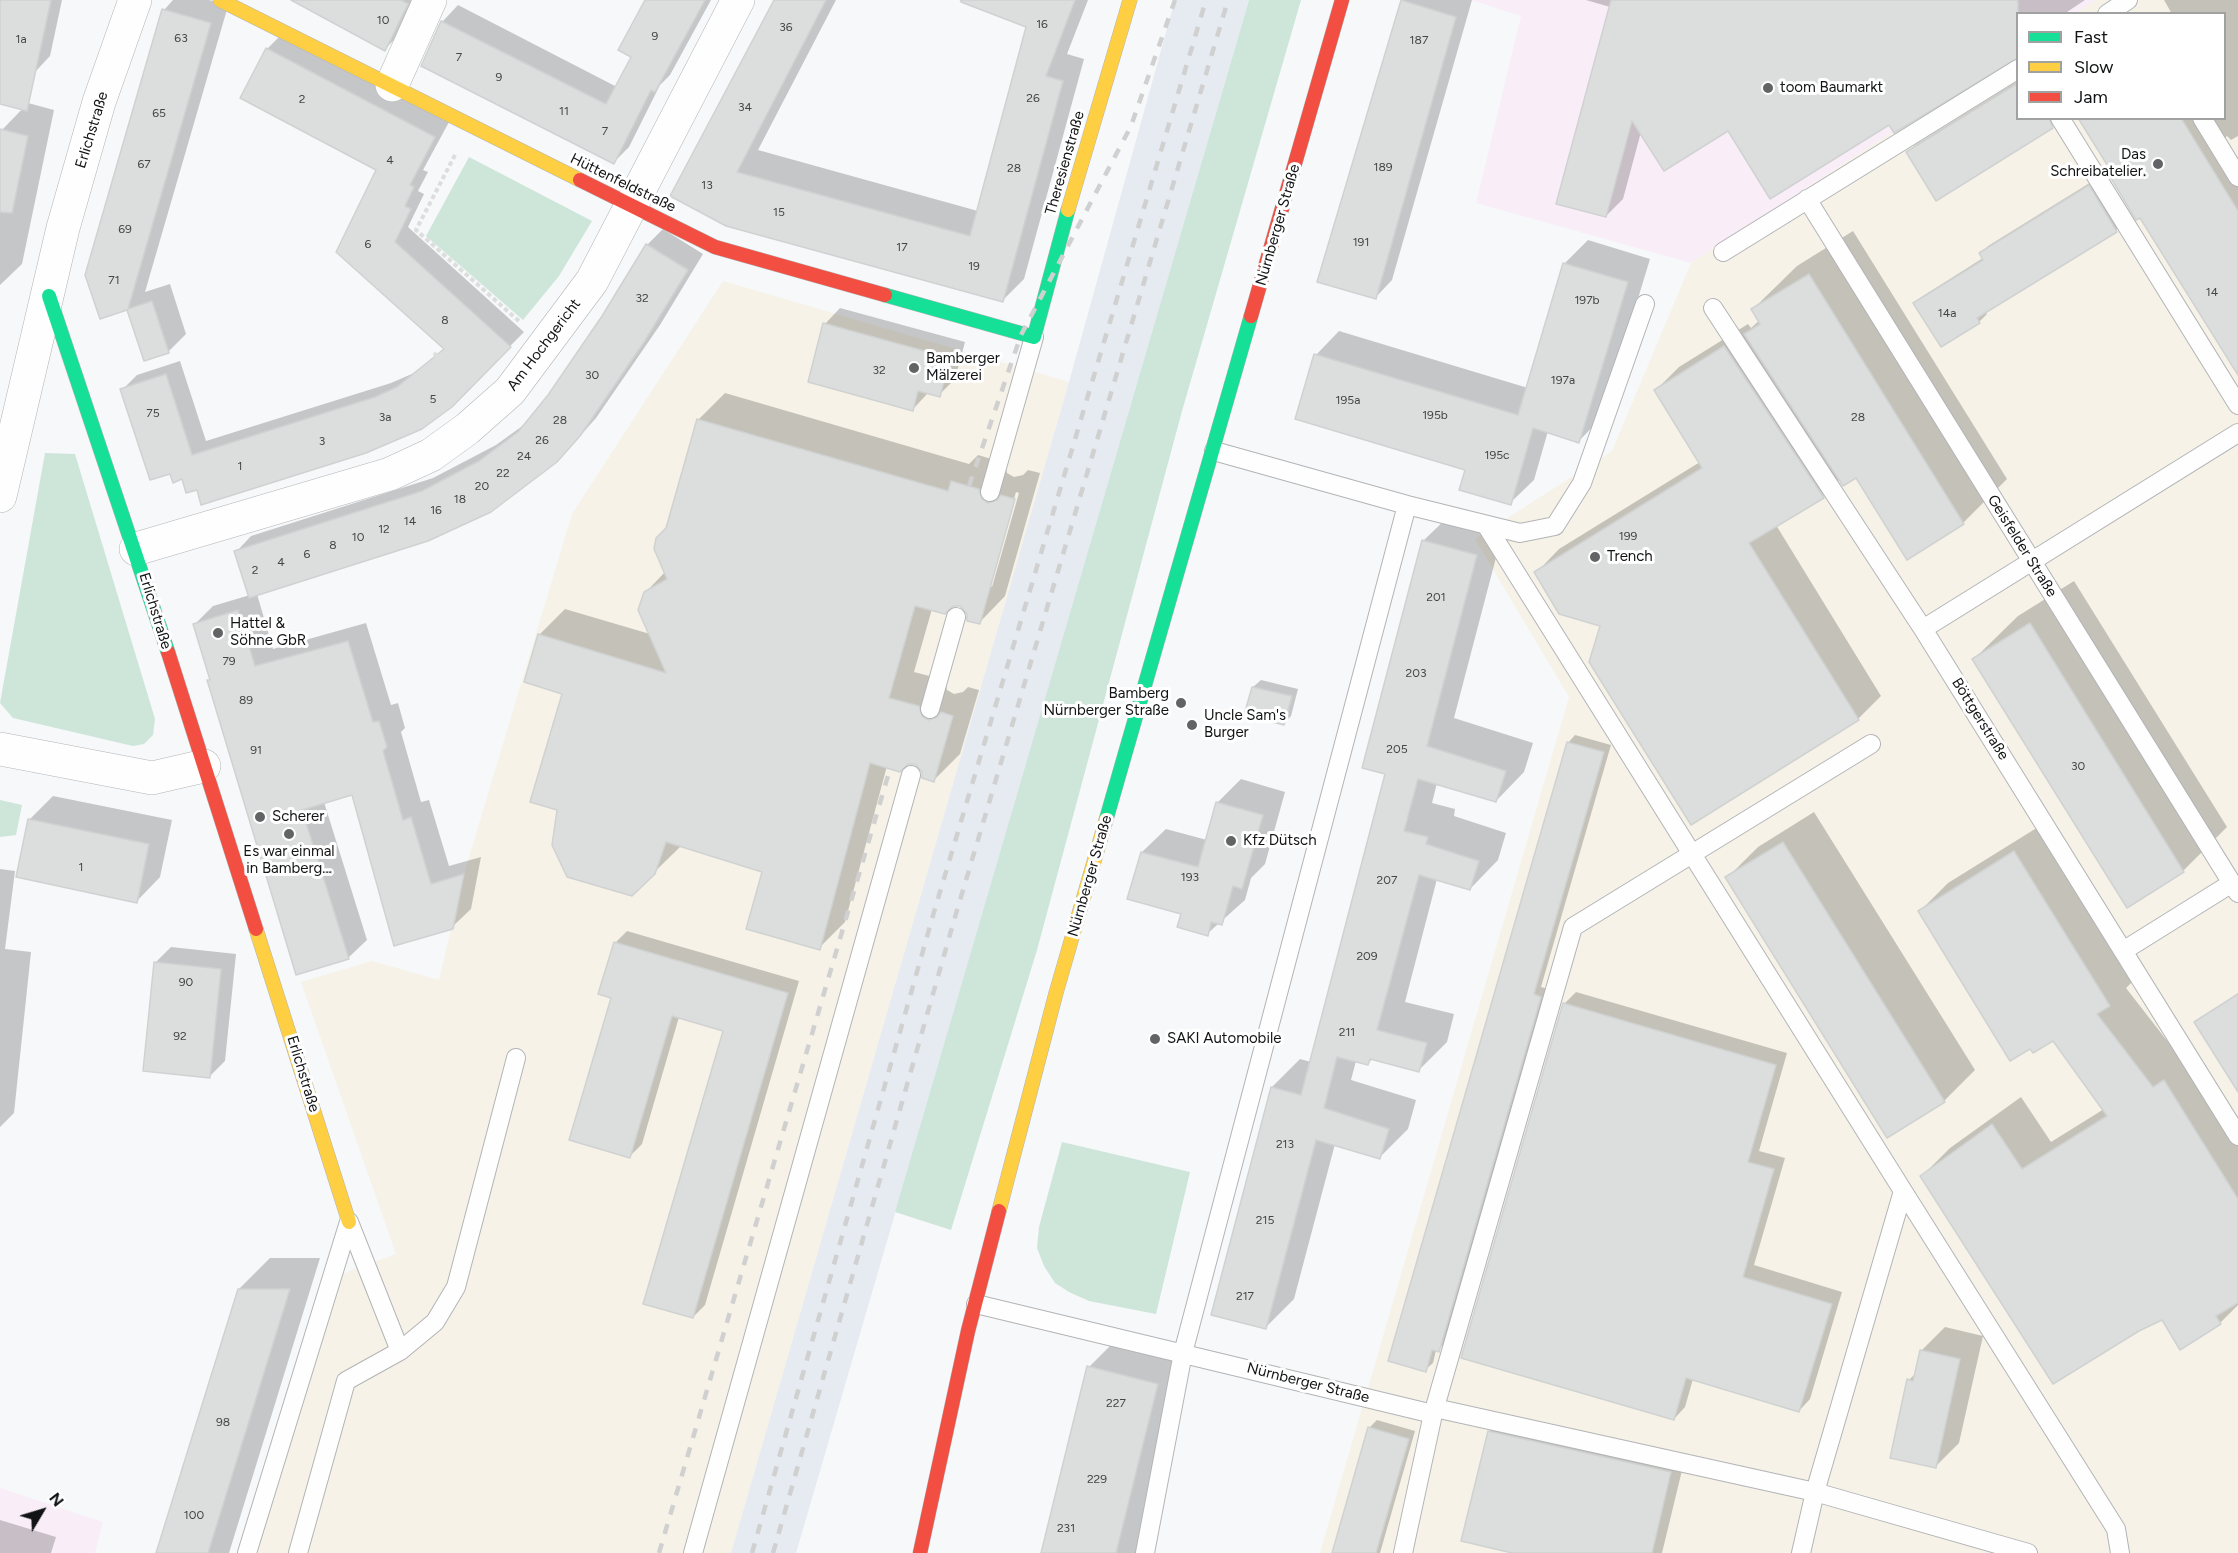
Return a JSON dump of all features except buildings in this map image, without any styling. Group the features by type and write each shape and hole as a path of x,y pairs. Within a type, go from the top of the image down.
{"street":[{"name":"Erlichstraße","path":"135,0 99,102 63,228 49,296 136,549 349,1222"},
{"name":"Hüttenfeldstraße","path":"220,0 715,247 1034,337"},
{"path":"392,85 430,0"},
{"name":"Am Hochgericht","path":"136,549 390,474 431,455 467,429 510,391 592,281 738,0"},
{"name":"Theresienstraße","path":"1034,337 1046,286 1130,0"},
{"name":"Nürnberger Straße","path":"920,1553 976,1304 1056,993 1214,451 1342,0"},
{"path":"0,496 49,296"},
{"path":"0,749 152,778 204,766"}],"lane":[{"path":"2109,12 2128,0"},
{"path":"1723,252 2016,70"},
{"path":"2061,120 2238,404"},
{"path":"2203,120 2238,177"},
{"name":"Geisfelder Straße","path":"1807,199 2235,888"},
{"path":"1214,451 1407,505 1520,533 1555,526 1582,483 1645,304"},
{"name":"Böttgerstraße","path":"1713,308 1923,629 2238,1136"},
{"path":"990,492 1034,337"},
{"path":"1923,629 2238,433"},
{"path":"1145,1553 1183,1353 1407,505"},
{"path":"1486,525 2116,1529 2120,1553"},
{"path":"930,709 956,617"},
{"path":"1402,1553 1434,1411 1573,927 1871,744"},
{"path":"693,1553 911,775"},
{"path":"2123,951 2235,888"},
{"path":"298,1553 346,1381 400,1351 435,1322 456,1287 516,1058"},
{"path":"1801,1553 1815,1492 1903,1191"},
{"path":"349,1222 400,1351"},
{"path":"247,1553 349,1222"},
{"name":"Nürnberger Straße","path":"976,1304 1434,1411 1815,1492 2028,1553"}],"path":[{"path":"470,125 416,230 546,345"},
{"path":"434,353 445,364"}],"shaded area":[{"path":"1175,0 1249,0 796,1553 731,1553 1069,382"},
{"name":"toom Baumarkt","path":"1471,0 2096,0 2078,12 2016,12 2016,52 1691,263 1476,203 1521,16"},
{"path":"2096,0 2238,0 2238,1553 1320,1553 1569,697 1475,539 1612,451 1691,263 2016,52 2016,120 2226,120 2226,12 2078,12"},
{"path":"723,281 1069,382 731,1553 256,1553 339,1275 396,1254 301,982 372,961 439,980 464,874 572,514"},
{"path":"0,1488 103,1522 95,1553 0,1553"}],"green space":[{"path":"1249,0 1301,0 1182,411 1037,950 951,1230 895,1212"},
{"path":"469,157 592,221 559,276 523,320 426,236"},
{"path":"45,453 75,454 155,719 153,735 144,744 133,746 13,718 0,703"},
{"path":"0,800 22,805 16,835 0,837"},
{"path":"1062,1142 1190,1172 1156,1314 1089,1301 1055,1283 1044,1266 1037,1248 1039,1227"}],"railway":[{"path":"969,486 1021,335 1131,126 1175,0"},
{"path":"752,1553 934,912 1206,0"},
{"path":"773,1553 955,917 1228,0"},
{"path":"659,1553 890,769"}],"traffic: fast":[{"path":"885,295 1034,337 1068,210"},
{"path":"49,296 168,652"},
{"path":"1106,820 1251,316"}],"traffic: slow":[{"path":"220,0 580,180"},
{"path":"1068,210 1130,0"},
{"path":"999,1211 1056,993 1106,820"},
{"path":"256,929 349,1222"}],"traffic: jam":[{"path":"1251,316 1342,0"},
{"path":"580,180 715,247 885,295"},
{"path":"168,652 256,929"},
{"path":"920,1553 968,1331 999,1211"}],"place":[{"name":"toom Baumarkt","path":"1768,88"},
{"name":"Das Schreibatelier.","path":"2158,164"},
{"name":"Bamberger Mälzerei","path":"914,368"},
{"name":"Trench","path":"1595,557"},
{"name":"Hattel & Söhne GbR","path":"218,633"},
{"name":"Bamberg Nürnberger Straße","path":"1181,703"},
{"name":"Uncle Sam's Burger","path":"1192,725"},
{"name":"Scherer","path":"260,817"},
{"name":"Es war einmal in Bamberg...","path":"289,834"},
{"name":"Kfz Dütsch","path":"1231,841"},
{"name":"SAKI Automobile","path":"1155,1039"}]}
